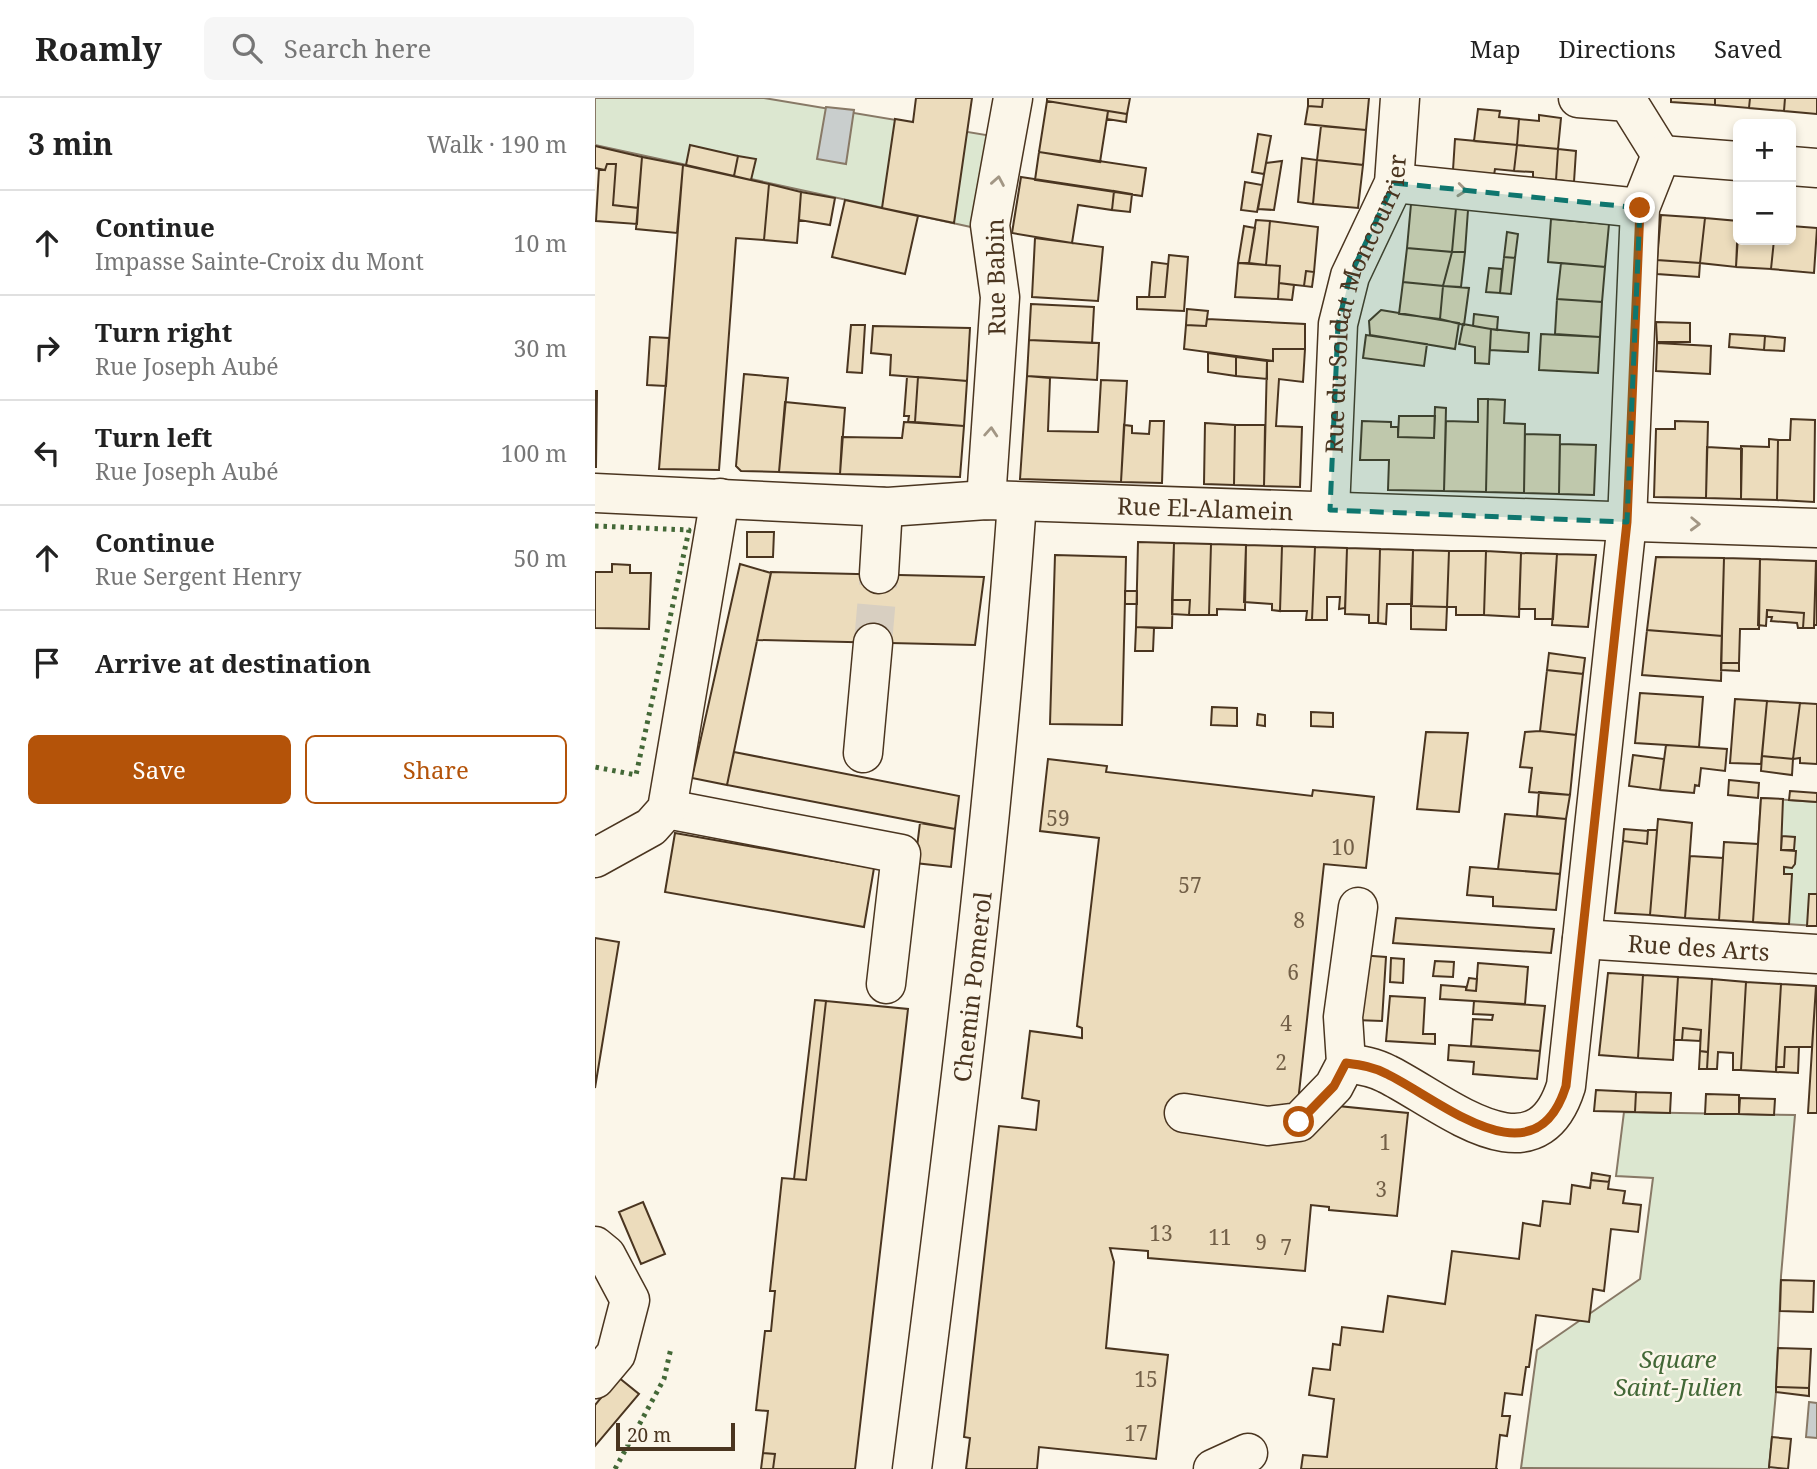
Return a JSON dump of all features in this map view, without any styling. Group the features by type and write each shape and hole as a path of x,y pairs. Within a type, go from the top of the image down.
{"street":[{"name":"Rue Babin","path":"1002,501 1000,297 990,225 1013,98"},
{"name":"Rue du Soldat Moncourrier","path":"1330,510 1338,324 1350,276 1394,183 1400,98"},
{"path":"1578,98 1628,102 1661,155"},
{"path":"1661,155 1733,161"},
{"path":"1346,1063 1367,1065 1386,1073 1472,1122 1512,1133 1531,1132 1547,1122 1559,1106 1566,1086 1627,522 1640,208 1661,155"},
{"path":"1796,166 1817,168"},
{"path":"1394,183 1640,208"},
{"name":"Rue El-Alamein","path":"595,493 883,507 1002,501 1817,528"},
{"path":"595,858 651,827 667,809 720,498"},
{"name":"Chemin Pomerol","path":"912,1469 953,1151 998,726 1002,501"},
{"path":"879,575 883,507"},
{"path":"863,753 873,643"},
{"path":"667,809 901,854 886,984"},
{"path":"1184,1113 1268,1126 1299,1122 1334,1086 1346,1063 1343,1017 1358,907"},
{"name":"Rue des Arts","path":"1581,939 1817,954"},
{"path":"595,1246 606,1255 630,1300 615,1354 595,1379"},
{"path":"1213,1469 1248,1452"}],"highlighted area":[{"path":"1394,183 1640,208 1627,522 1330,510 1338,324 1350,276"}],"green space":[{"path":"595,98 764,98 992,136 980,229 595,145"},
{"path":"1761,798 1817,802 1817,926 1753,922"},
{"name":"Square Saint-Julien","path":"1624,1112 1795,1115 1781,1276 1776,1392 1769,1469 1521,1468 1537,1350 1640,1279 1653,1178 1616,1176"}],"shaded area":[{"path":"826,107 854,110 846,164 817,159"},
{"path":"1809,1402 1817,1403 1817,1438 1806,1437"}],"building":[{"path":"916,98 972,98 954,223 882,208 895,119 913,122"},
{"path":"1047,98 1130,98 1127,114 1047,101"},
{"path":"1308,98 1323,98 1322,107 1308,106"},
{"path":"1323,98 1369,98 1366,130 1305,124 1308,106 1322,107"},
{"path":"1671,98 1715,98 1715,105 1671,102"},
{"path":"1715,98 1750,98 1749,108 1715,105"},
{"path":"1750,98 1785,98 1784,111 1749,108"},
{"path":"1785,98 1817,98 1817,114 1784,111"},
{"path":"1047,101 1108,111 1100,162 1039,152"},
{"path":"1478,109 1500,111 1499,117 1519,119 1517,145 1474,141"},
{"path":"1108,111 1127,114 1126,122 1107,119"},
{"path":"1539,115 1561,118 1558,149 1517,145 1519,119 1539,121"},
{"path":"1321,126 1366,130 1363,165 1317,160"},
{"path":"1258,134 1271,136 1264,174 1252,172"},
{"path":"1455,139 1517,145 1514,171 1495,169 1494,175 1453,170"},
{"path":"690,145 738,156 734,176 686,165"},
{"path":"1517,145 1558,149 1556,180 1533,178 1533,172 1514,171"},
{"path":"595,146 642,157 638,208 613,205 616,164 607,164 605,170 595,168"},
{"path":"1558,149 1576,151 1574,182 1556,180"},
{"path":"1039,152 1146,168 1142,196 1035,180"},
{"path":"738,156 756,159 751,180 734,176"},
{"path":"642,157 683,165 677,233 636,229"},
{"path":"1302,158 1317,160 1313,204 1298,202"},
{"path":"1317,160 1363,165 1358,208 1313,204"},
{"path":"1282,161 1274,210 1258,209 1266,163"},
{"path":"607,164 616,164 613,205 638,208 637,224 596,221 599,169 605,170"},
{"path":"683,165 769,184 764,240 736,238 719,470 659,469"},
{"path":"1021,177 1114,191 1112,210 1078,205 1072,243 1012,233"},
{"path":"1245,182 1262,185 1257,212 1241,210"},
{"path":"769,184 801,192 797,243 764,240"},
{"path":"1114,191 1132,194 1130,212 1112,210"},
{"path":"801,192 835,198 830,225 799,220"},
{"path":"845,200 918,216 905,274 832,257"},
{"path":"1411,204 1456,208 1452,252 1407,248"},
{"path":"1456,208 1468,210 1465,252 1452,252"},
{"path":"1661,215 1705,218 1700,263 1657,260"},
{"path":"1705,218 1733,221 1733,245 1737,245 1736,267 1700,263"},
{"path":"1551,219 1609,224 1605,267 1548,262"},
{"path":"1256,220 1270,221 1266,265 1249,263"},
{"path":"1270,221 1318,227 1314,272 1306,271 1304,286 1279,283 1280,266 1266,265"},
{"path":"1244,226 1255,228 1249,263 1238,263"},
{"path":"1796,226 1817,228 1814,273 1771,269 1773,245 1796,245"},
{"path":"1507,232 1518,234 1515,258 1504,257"},
{"path":"1035,238 1103,247 1098,301 1032,297"},
{"path":"1737,245 1773,245 1771,269 1736,267"},
{"path":"1407,248 1452,252 1443,286 1403,282"},
{"path":"1452,252 1465,252 1461,287 1443,286"},
{"path":"1169,255 1188,257 1184,311 1137,309 1137,297 1165,297"},
{"path":"1504,257 1515,258 1511,294 1500,293"},
{"path":"1657,260 1700,263 1699,277 1657,274"},
{"path":"1152,262 1168,264 1165,297 1149,297"},
{"path":"1238,263 1280,266 1278,299 1235,297"},
{"path":"1561,263 1605,267 1602,302 1557,299"},
{"path":"1489,268 1502,269 1500,293 1486,292"},
{"path":"1306,271 1314,272 1312,287 1304,286"},
{"path":"1403,282 1443,286 1440,319 1399,314"},
{"path":"1279,283 1294,285 1292,300 1278,299"},
{"path":"1443,286 1469,288 1464,325 1440,319"},
{"path":"1557,299 1602,302 1600,337 1555,334"},
{"path":"1031,304 1094,307 1092,343 1029,340"},
{"path":"1187,309 1208,311 1206,326 1186,325"},
{"path":"1381,310 1459,323 1455,349 1370,335 1369,321"},
{"path":"1474,314 1498,317 1497,330 1473,326"},
{"path":"1207,319 1305,324 1305,349 1273,349 1273,361 1184,349 1186,325 1206,326"},
{"path":"1656,322 1690,323 1690,342 1657,342"},
{"path":"1463,324 1491,329 1489,364 1475,363 1475,347 1459,344"},
{"path":"851,325 865,325 862,373 847,372"},
{"path":"873,326 970,328 967,381 890,375 891,355 871,353"},
{"path":"1491,329 1529,333 1528,352 1490,350"},
{"path":"1541,334 1600,337 1598,373 1539,370"},
{"path":"1730,334 1765,336 1764,350 1729,347"},
{"path":"1366,335 1427,344 1424,366 1363,358"},
{"path":"1765,336 1785,338 1784,351 1764,350"},
{"path":"650,337 669,338 666,386 647,385"},
{"path":"1029,340 1099,343 1097,380 1027,376"},
{"path":"1657,343 1711,346 1710,374 1656,371"},
{"path":"1273,349 1305,349 1303,382 1279,379 1276,426 1302,427 1300,487 1264,486 1267,361 1273,361"},
{"path":"1208,353 1236,357 1236,376 1208,372"},
{"path":"1236,357 1267,361 1267,379 1236,376"},
{"path":"744,374 788,378 779,472 741,471 736,466"},
{"path":"1027,376 1050,378 1048,431 1098,432 1101,380 1127,381 1121,482 1020,479"},
{"path":"907,377 918,377 915,422 908,422 909,416 904,416"},
{"path":"918,377 967,381 964,426 915,422"},
{"path":"597,391 596,467 595,467"},
{"path":"1478,399 1488,399 1486,492 1444,491 1446,421 1478,422"},
{"path":"1488,399 1505,400 1504,423 1525,424 1524,493 1486,492"},
{"path":"785,402 845,408 840,474 779,472"},
{"path":"1435,407 1446,408 1444,491 1388,490 1389,460 1360,460 1362,421 1391,422 1391,427 1398,427 1398,437 1434,438"},
{"path":"1399,416 1435,416 1434,438 1398,437"},
{"path":"1791,419 1815,420 1814,502 1777,500 1778,440 1790,440"},
{"path":"1150,421 1164,421 1162,483 1121,482 1124,425 1132,426 1132,433 1149,434"},
{"path":"1675,421 1708,422 1706,498 1654,497 1656,429 1675,429"},
{"path":"904,422 964,426 960,477 840,474 842,437 902,438"},
{"path":"1205,423 1235,425 1234,485 1204,484"},
{"path":"1235,425 1265,425 1264,486 1234,485"},
{"path":"1525,434 1560,435 1559,494 1524,493"},
{"path":"1769,439 1778,440 1777,500 1741,499 1741,446 1769,447"},
{"path":"1560,444 1596,445 1594,495 1559,494"},
{"path":"1707,447 1742,449 1741,499 1706,498"},
{"path":"747,532 774,532 773,557 747,557"},
{"path":"1138,542 1174,543 1172,628 1136,627"},
{"path":"1174,543 1211,544 1209,615 1189,615 1190,600 1172,600"},
{"path":"1211,544 1246,545 1245,610 1217,609 1217,615 1209,615"},
{"path":"1246,545 1282,546 1280,611 1272,610 1272,604 1244,602"},
{"path":"1282,546 1315,547 1312,620 1306,620 1307,611 1280,611"},
{"path":"1315,547 1347,548 1345,608 1339,609 1340,597 1327,597 1327,620 1312,620"},
{"path":"1347,548 1380,549 1378,623 1369,623 1369,615 1345,614"},
{"path":"1380,549 1413,550 1412,604 1387,604 1386,624 1378,623"},
{"path":"1413,550 1449,551 1447,607 1411,606"},
{"path":"1449,551 1486,551 1484,615 1456,615 1456,607 1447,607"},
{"path":"1486,551 1521,553 1519,617 1484,615"},
{"path":"1521,553 1557,554 1553,619 1535,619 1535,609 1519,609"},
{"path":"1557,554 1596,555 1588,627 1552,625"},
{"path":"1055,555 1126,557 1122,725 1050,724"},
{"path":"1656,557 1724,558 1722,636 1647,630"},
{"path":"1724,558 1760,559 1759,629 1740,629 1739,663 1721,663"},
{"path":"1760,559 1816,561 1814,628 1803,628 1804,613 1767,610 1766,626 1758,625"},
{"path":"1816,561 1817,625 1814,625"},
{"path":"612,564 630,565 630,573 651,573 649,629 595,628 595,572 612,572"},
{"path":"740,564 771,573 727,785 692,778"},
{"path":"771,572 984,577 975,645 757,640"},
{"path":"1125,591 1137,591 1137,604 1125,604"},
{"path":"1172,600 1190,600 1189,615 1172,614"},
{"path":"1411,606 1447,607 1446,630 1411,629"},
{"path":"1767,610 1804,613 1803,628 1798,628 1797,623 1771,621 1772,617 1767,617"},
{"path":"1136,627 1154,628 1153,651 1135,651"},
{"path":"1647,630 1722,636 1721,681 1642,675"},
{"path":"1549,653 1585,658 1583,674 1547,670"},
{"path":"1721,663 1739,663 1739,671 1721,670"},
{"path":"1547,670 1583,674 1576,735 1540,731"},
{"path":"1640,693 1703,697 1699,747 1635,743"},
{"path":"1735,699 1767,701 1761,764 1730,763"},
{"path":"1767,701 1800,703 1793,759 1762,756"},
{"path":"1800,703 1817,704 1817,764 1800,763 1800,758 1793,759"},
{"path":"1212,707 1237,708 1237,726 1211,725"},
{"path":"1311,712 1333,713 1333,727 1311,726"},
{"path":"1258,714 1265,715 1265,726 1257,725"},
{"path":"1426,732 1468,733 1459,812 1417,809"},
{"path":"1525,732 1576,735 1570,795 1529,792 1532,768 1520,767"},
{"path":"1666,745 1727,749 1725,771 1701,768 1699,786 1695,785 1694,793 1660,790"},
{"path":"734,752 959,796 955,829 727,785"},
{"path":"1633,755 1664,759 1660,790 1629,786"},
{"path":"1762,756 1793,759 1792,775 1761,771"},
{"path":"1048,759 1107,766 1106,772 1312,796 1313,790 1374,797 1366,868 1324,864 1298,1102 1408,1113 1397,1216 1329,1210 1329,1207 1311,1205 1305,1271 1148,1258 1148,1251 1110,1248 1114,1262 1106,1348 1168,1355 1156,1459 1039,1447 1037,1469 966,1469 970,1438 964,1437 999,1126 1036,1130 1039,1101 1022,1098 1030,1031 1082,1038 1082,1028 1077,1026 1099,838 1040,831"},
{"path":"1729,780 1759,783 1758,798 1728,795"},
{"path":"1790,791 1817,793 1817,802 1789,800"},
{"path":"1539,792 1570,795 1566,819 1537,816"},
{"path":"1761,798 1783,799 1781,850 1796,851 1792,868 1784,867 1784,874 1792,874 1789,924 1753,922"},
{"path":"1505,814 1566,819 1560,874 1498,869"},
{"path":"1658,819 1692,823 1685,918 1650,915"},
{"path":"920,823 955,829 951,867 915,863"},
{"path":"1624,829 1648,831 1647,844 1623,841"},
{"path":"1648,830 1657,830 1650,915 1615,913 1623,841 1647,844"},
{"path":"675,833 874,868 864,927 665,892"},
{"path":"1782,836 1795,837 1794,850 1781,850"},
{"path":"1724,842 1758,844 1753,922 1719,920"},
{"path":"1690,856 1723,858 1719,920 1685,918"},
{"path":"1470,867 1560,874 1556,910 1493,906 1493,897 1467,895"},
{"path":"1809,894 1817,894 1817,926 1807,926"},
{"path":"1396,918 1554,929 1551,953 1393,943"},
{"path":"595,938 619,942 595,1088"},
{"path":"1359,955 1386,957 1382,1021 1355,1020"},
{"path":"1391,958 1404,959 1403,983 1390,982"},
{"path":"1435,961 1454,962 1453,977 1433,976"},
{"path":"1478,963 1528,967 1525,1004 1440,999 1441,985 1466,987 1466,990 1476,991"},
{"path":"1608,973 1643,975 1638,1058 1599,1055"},
{"path":"1643,975 1678,977 1673,1060 1638,1058"},
{"path":"1678,977 1712,979 1708,1052 1700,1051 1701,1030 1683,1028 1682,1040 1674,1040"},
{"path":"1469,978 1477,979 1476,991 1466,990"},
{"path":"1712,979 1746,982 1741,1070 1733,1070 1733,1053 1718,1052 1717,1069 1707,1069"},
{"path":"1746,982 1781,984 1776,1072 1741,1070"},
{"path":"1781,984 1816,986 1812,1047 1785,1047 1784,1067 1776,1067"},
{"path":"1816,986 1817,1113 1808,1113"},
{"path":"1390,996 1425,998 1423,1034 1435,1034 1435,1044 1386,1041"},
{"path":"815,1000 826,1001 806,1180 794,1179"},
{"path":"826,1001 908,1009 855,1469 773,1469 775,1454 763,1453 768,1411 756,1410 765,1331 771,1331 775,1291 770,1291 782,1178 806,1180"},
{"path":"1474,1001 1545,1006 1540,1051 1471,1046 1473,1019 1492,1020 1493,1015 1473,1014"},
{"path":"1683,1028 1701,1030 1700,1041 1682,1040"},
{"path":"1449,1045 1540,1051 1537,1079 1473,1074 1474,1062 1448,1060"},
{"path":"1785,1047 1799,1047 1798,1073 1776,1072 1776,1067 1784,1067"},
{"path":"1700,1051 1708,1052 1707,1069 1699,1069"},
{"path":"1596,1090 1636,1092 1635,1112 1594,1111"},
{"path":"1636,1092 1671,1093 1670,1113 1635,1112"},
{"path":"1706,1094 1739,1095 1739,1114 1705,1114"},
{"path":"1740,1098 1775,1099 1774,1115 1739,1114"},
{"path":"1592,1173 1610,1176 1609,1182 1591,1180"},
{"path":"1591,1180 1609,1182 1608,1189 1625,1191 1623,1203 1641,1205 1638,1232 1611,1229 1604,1291 1593,1289 1589,1322 1536,1315 1522,1395 1505,1393 1502,1416 1510,1416 1507,1436 1500,1435 1496,1469 1301,1469 1303,1455 1327,1457 1334,1399 1309,1395 1313,1368 1330,1370 1333,1344 1340,1345 1342,1327 1383,1332 1388,1296 1445,1304 1452,1251 1519,1259 1523,1223 1540,1226 1543,1201 1570,1204 1572,1185 1590,1188"},
{"path":"643,1202 665,1254 641,1264 619,1212"},
{"path":"1781,1280 1814,1281 1813,1312 1780,1311"},
{"path":"1778,1348 1811,1349 1809,1388 1776,1387"},
{"path":"618,1377 639,1394 595,1446 595,1405"},
{"path":"1776,1387 1809,1388 1809,1396 1776,1392"},
{"path":"1772,1437 1791,1439 1788,1469 1769,1467"},
{"path":"763,1453 775,1454 773,1469 761,1469"}],"tunnel":[{"path":"873,643 879,574"}],"hedge":[{"path":"595,526 689,530 636,775 595,767"},
{"path":"615,1469 664,1379 671,1348"}],"route":[{"path":"1299,1122 1334,1086 1346,1063 1367,1065 1386,1073 1472,1122 1490,1129 1512,1133 1531,1132 1547,1122 1559,1106 1566,1086 1627,522 1640,208"}]}
